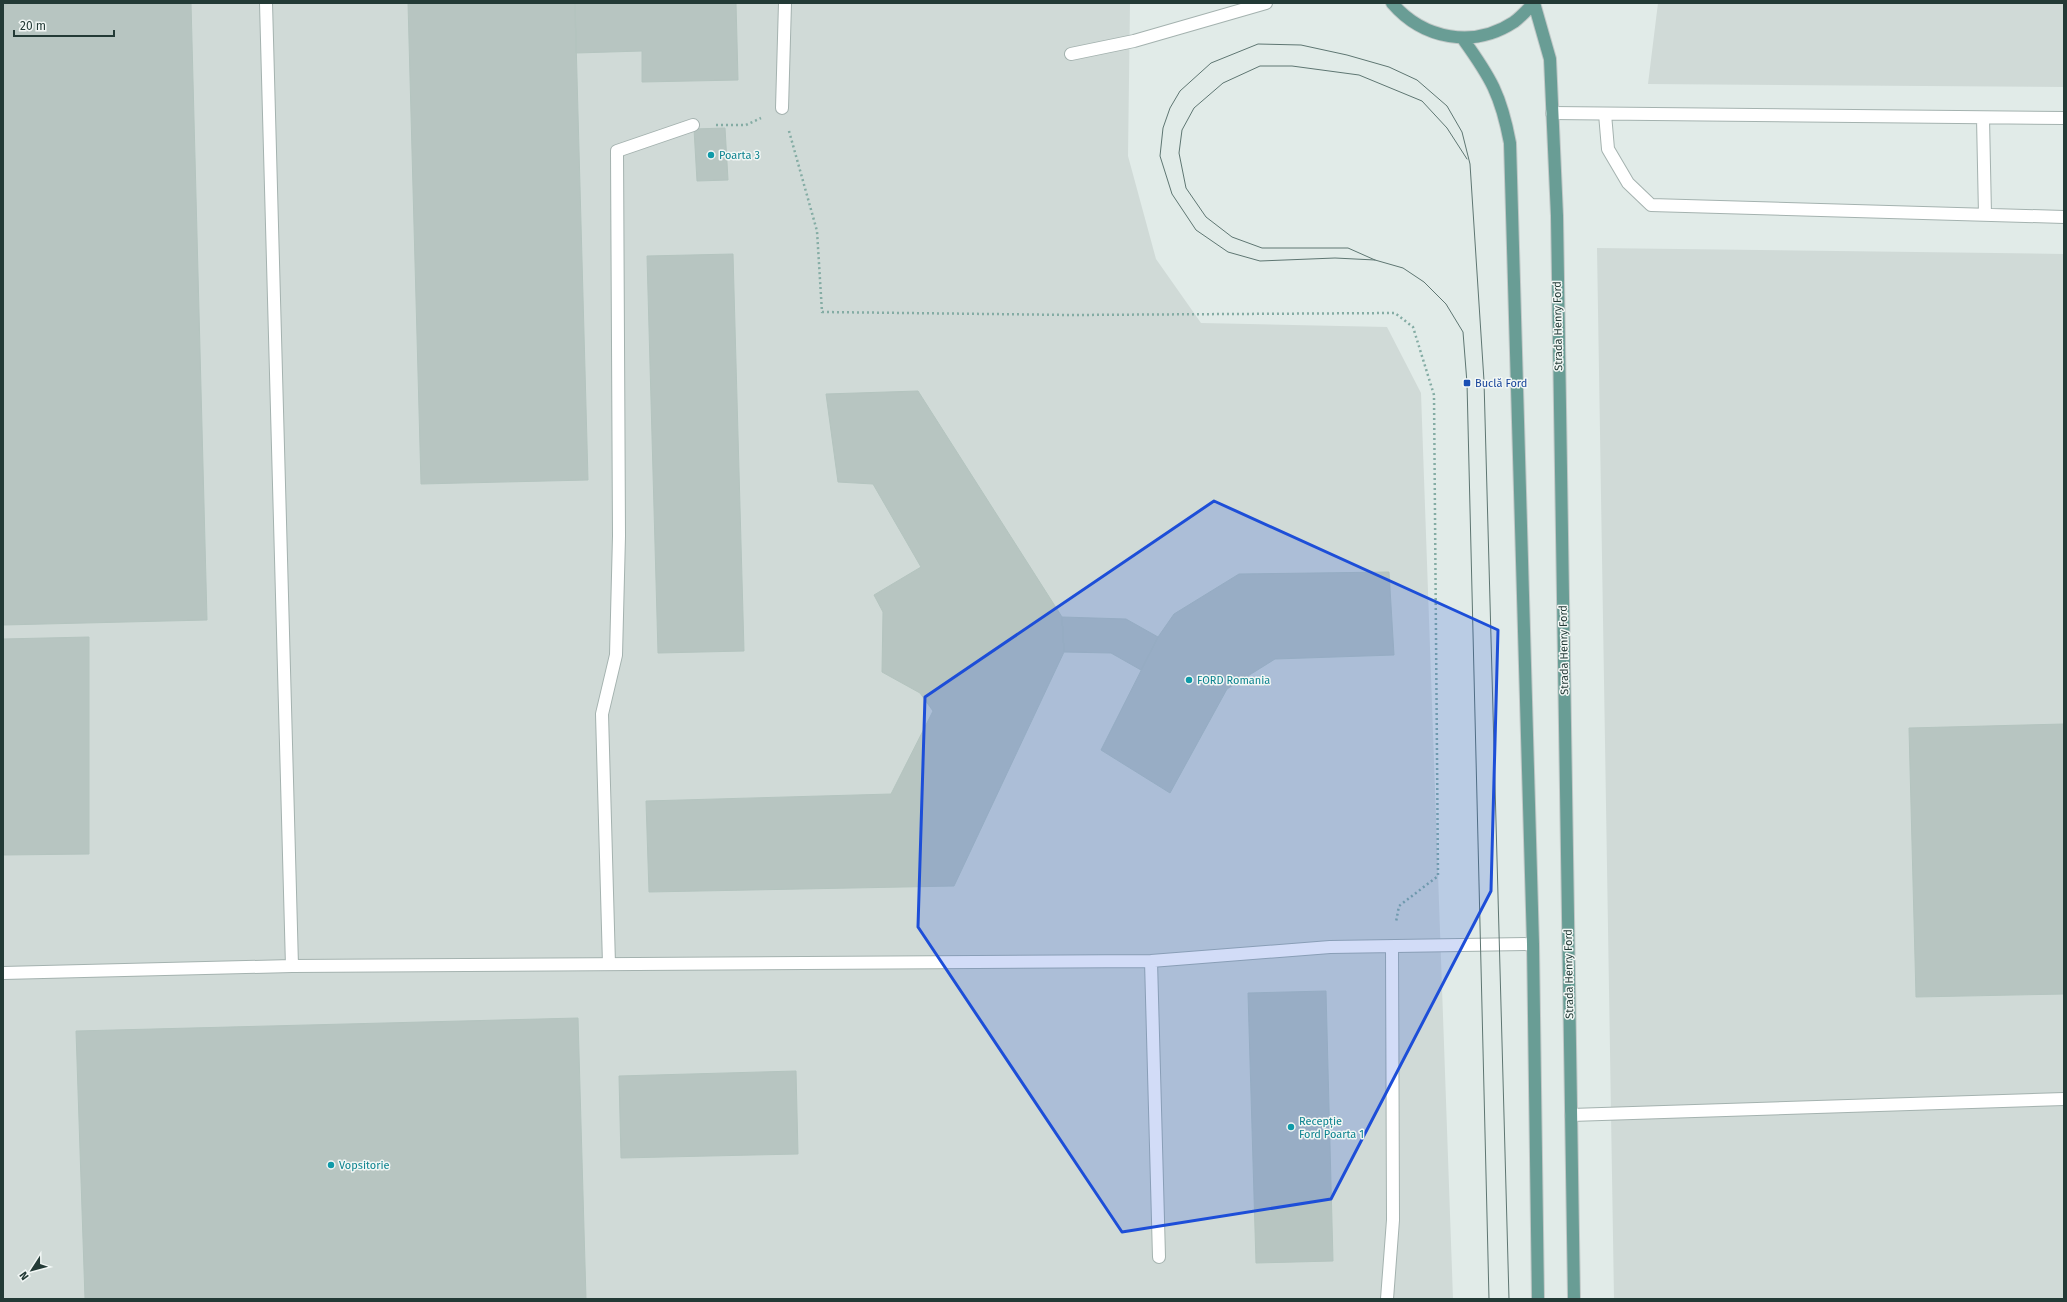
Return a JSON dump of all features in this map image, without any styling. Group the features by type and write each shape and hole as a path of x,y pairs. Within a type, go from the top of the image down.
{"main road":[{"name":"Strada Henry Ford","path":"1392,3 1402,15 1420,28 1441,36 1463,39 1490,34 1515,22 1534,3 1550,59 1557,216 1574,1299"},
{"path":"1463,39 1486,70 1497,92 1504,113 1510,143 1533,944 1538,1299"}],"lane":[{"path":"266,3 292,966"},
{"path":"782,108 785,3"},
{"path":"1071,54 1134,41 1266,3"},
{"path":"1552,113 2064,118"},
{"path":"1606,114 1608,149 1628,182 1638,195 1651,205 2064,217"},
{"path":"1983,118 1985,215"},
{"path":"609,964 602,714 616,655 618,536 617,151 694,125"},
{"path":"3,973 292,966 1151,961 1330,947 1533,944"},
{"path":"1387,1299 1393,1220 1392,947"},
{"path":"1151,961 1159,1257"},
{"path":"1571,1115 2064,1099"}],"path":[{"path":"694,125 746,125 782,108 816,231 822,312 1072,315 1395,313 1413,328 1434,395 1438,876 1399,906 1392,947"}],"highlighted area":[{"path":"1214,501 1498,630 1491,891 1331,1199 1122,1232 918,927 925,697"}],"shaded area":[{"path":"3,3 1130,3 1128,156 1156,259 1201,323 1387,327 1421,393 1453,1299 3,1299"},
{"path":"1658,3 2064,3 2064,87 1648,84"},
{"path":"1597,248 2064,254 2064,1299 1614,1299"}],"building":[{"path":"3,3 191,3 207,620 3,625"},
{"path":"408,3 575,3 588,480 421,484"},
{"path":"575,3 736,3 738,80 642,82 642,51 576,53"},
{"name":"Poarta 3","path":"725,128 728,180 697,181 694,129"},
{"path":"733,254 744,651 658,653 647,256"},
{"path":"918,391 1062,617 1064,652 954,886 649,892 646,801 891,794 933,711 920,693 882,672 883,612 874,595 921,567 873,484 838,482 826,394"},
{"name":"FORD Romania","path":"1389,572 1394,655 1275,659 1227,689 1170,793 1101,750 1158,637 1174,614 1239,574"},
{"path":"1062,617 1126,619 1158,637 1141,670 1111,653 1064,652"},
{"path":"89,637 89,854 3,855 3,639"},
{"path":"2064,724 2064,994 1916,997 1909,728"},
{"name":"Recepție Ford Poarta 1","path":"1326,991 1333,1261 1256,1263 1248,993"},
{"name":"Vopsitorie","path":"578,1018 586,1299 85,1299 76,1031"},
{"path":"796,1071 798,1154 621,1158 619,1076"}],"tram line":[{"path":"1375,260 1335,258 1260,261 1228,252 1196,230 1172,194 1160,156 1163,128 1170,108 1180,91 1211,63 1258,44 1301,45 1347,55 1389,67 1417,80 1447,106 1462,132 1470,164 1484,381 1509,1299"},
{"path":"1467,159 1447,128 1422,101 1359,75 1292,66 1260,66 1223,83 1194,108 1182,130 1179,153 1186,188 1206,217 1232,237 1262,248 1348,248 1375,260 1403,268 1424,282 1446,304 1463,332 1467,383 1489,1299"}],"place":[{"name":"Poarta 3","path":"711,155"},
{"name":"Buclă Ford","path":"1467,383"},
{"name":"FORD Romania","path":"1189,680"},
{"name":"Recepție Ford Poarta 1","path":"1291,1127"},
{"name":"Vopsitorie","path":"331,1165"}]}
